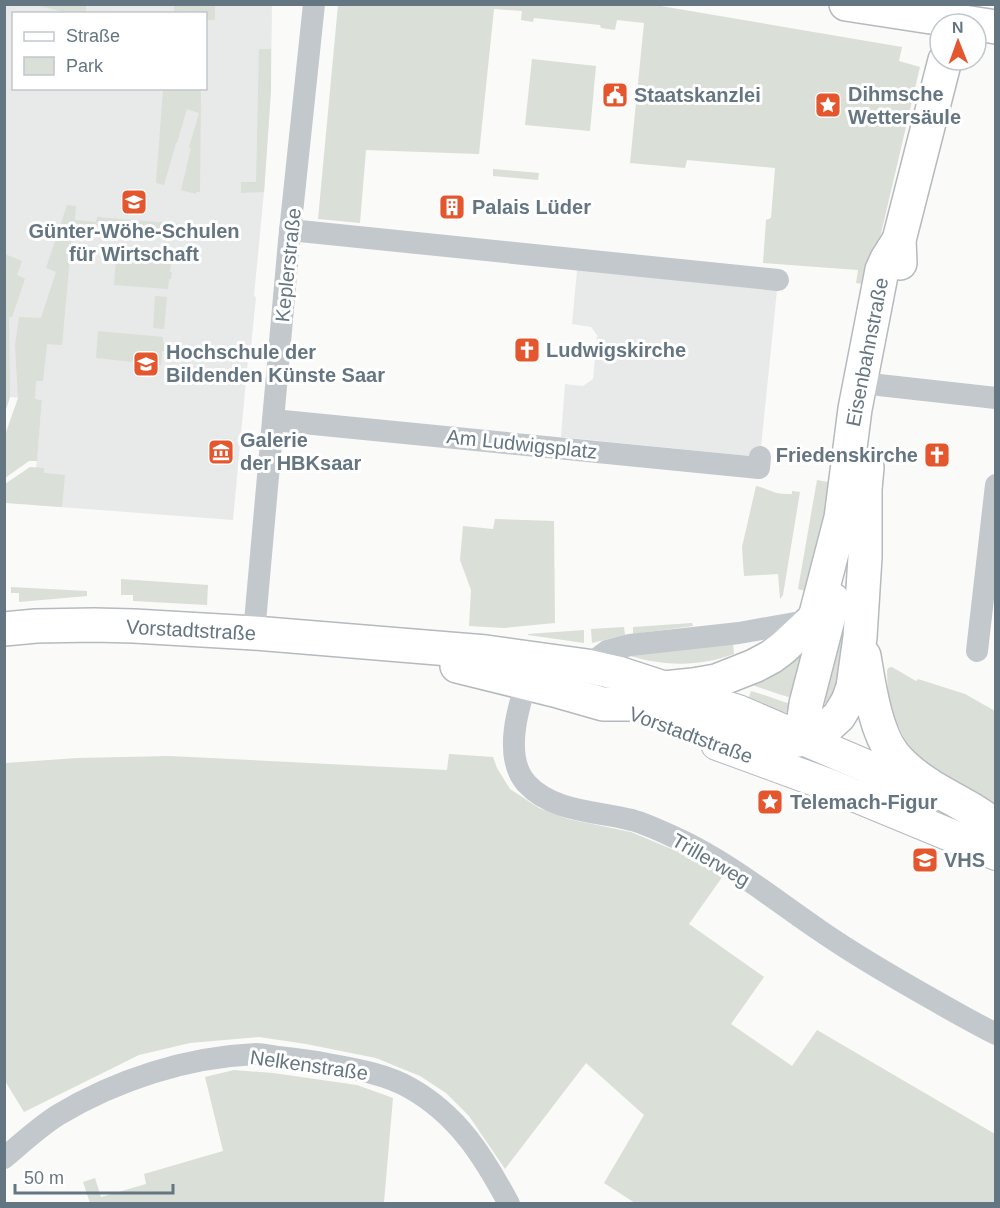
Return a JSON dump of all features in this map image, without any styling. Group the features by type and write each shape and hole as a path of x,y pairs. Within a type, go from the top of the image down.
{"main road":[{"path":"846,4 928,13"},
{"name":"Eisenbahnstraße","path":"664,688 716,681 754,666 783,648 813,620 816,614 841,518 855,409 878,287 882,270 899,240 942,72"},
{"name":"Eisenbahnstraße","path":"860,637 865,557 865,489 874,411 901,275 899,240"},
{"path":"829,785 805,739 803,725 806,704 837,582 841,518"},
{"name":"Vorstadtstraße","path":"4,629 105,625 254,633 376,644 419,658 530,670 587,666 618,673 738,711 875,770 996,827"},
{"path":"603,704 636,704 762,743 805,739 827,728 839,716 848,701 853,687 860,637"},
{"path":"860,637 874,708 882,733 893,753 907,768 931,786 985,817 996,827"},
{"name":"Vorstadtstraße","path":"530,670 603,704 829,785 996,854"}],"street":[{"name":"Keplerstraße","path":"254,633 290,230 314,4"},
{"path":"290,230 778,280"},
{"path":"879,385 996,398"},
{"name":"Am Ludwigsplatz","path":"273,420 759,468 760,457"},
{"path":"977,651 996,485"},
{"path":"587,666 607,651 630,645 740,633 813,620"},
{"name":"Trillerweg","path":"530,670 516,722 514,744 516,765 525,783 544,798 570,808 635,821 699,849 876,967 996,1034"},
{"name":"Nelkenstraße","path":"4,1158 58,1115 110,1088 172,1067 214,1058 258,1054 370,1072 409,1087 434,1104 458,1125 482,1156 509,1203"}],"shaded area":[{"path":"5,5 272,5 271,90 264,192 254,296 256,297 233,520 33,505 42,400 10,397 5,412"},
{"path":"577,270 777,290 760,457 561,437 565,384 583,386 593,379 597,335 591,327 572,324"}],"green space":[{"path":"38,5 86,5 86,12 62,12"},
{"path":"174,5 215,5 215,20 207,20 207,12 174,12"},
{"path":"338,5 655,5 902,47 899,61 920,67 869,285 856,283 858,270 763,263 766,220 771,218 775,168 687,160 685,168 630,163 644,23 617,20 615,30 601,28 600,25 534,18 533,22 521,20 522,11 494,9 479,154 366,150 360,223 318,219"},
{"path":"259,49 271,49 271,90 264,192 241,193 241,182 256,182"},
{"path":"532,59 596,66 590,131 525,125"},
{"path":"163,90 201,90 200,192 196,194 181,190 191,148 189,147 199,113 187,109 164,185 156,183"},
{"path":"493,169 539,173 538,180 493,176"},
{"path":"67,205 76,206 75,220 96,222 97,217 193,225 193,235 73,224 62,345 47,344 43,381 36,381 35,399 42,400 37,461 29,461 5,478 5,435 18,398 15,345 19,317 41,318 56,272 46,268"},
{"path":"5,254 22,261 17,275 25,279 12,317 9,317 10,397 5,412"},
{"path":"116,257 171,262 170,272 172,272 168,289 114,285"},
{"path":"155,296 167,297 164,329 153,328"},
{"path":"98,331 163,337 163,343 165,343 161,365 96,358"},
{"path":"30,467 44,468 44,473 65,475 62,507 5,503 5,484"},
{"path":"817,480 834,483 809,592 798,589"},
{"path":"756,486 778,493 800,492 783,595 780,599 778,574 744,576 742,547"},
{"path":"849,498 857,499 842,677 828,704 815,700 845,590"},
{"path":"495,519 554,521 555,623 504,628 469,626 471,590 460,560 463,526 493,529"},
{"path":"121,579 208,585 207,605 133,601 133,595 121,595"},
{"path":"11,587 87,591 87,596 19,602 19,593 11,593"},
{"path":"821,622 796,699 748,684"},
{"path":"692,623 693,626 633,634 633,627"},
{"path":"624,627 625,635 592,643 591,629"},
{"path":"584,630 584,643 528,635 528,634"},
{"path":"733,641 734,654 706,662 663,663 621,653"},
{"path":"892,667 916,681 918,679 965,694 995,711 995,804 960,786 918,758 910,750 894,717 888,697 887,671"},
{"path":"751,691 794,705 791,712 784,713 748,700"},
{"path":"449,754 493,757 510,789 539,808 568,819 631,832 693,858 723,876 689,924 764,977 731,1024 792,1066 817,1030 995,1134 993,1204 635,1203 604,1183 644,1115 586,1063 505,1169 469,1116 446,1093 420,1076 376,1058 259,1037 190,1043 139,1055 24,1112 5,1081 5,763 78,758 170,756 447,770"},
{"path":"234,1070 357,1085 393,1098 384,1202 393,1203 90,1203 83,1182 95,1178 101,1197 146,1184 144,1174 223,1151 205,1077"}],"place":[{"name":"Staatskanzlei","path":"615,95"},
{"name":"Dihmsche Wettersäule","path":"828,105"},
{"name":"Günter-Wöhe-Schulen für Wirtschaft","path":"134,202"},
{"name":"Palais Lüder","path":"452,207"},
{"name":"Ludwigskirche","path":"527,350"},
{"name":"Hochschule der Bildenden Künste Saar","path":"146,364"},
{"name":"Galerie der HBKsaar","path":"221,452"},
{"name":"Friedenskirche","path":"937,455"},
{"name":"Telemach-Figur","path":"770,802"},
{"name":"VHS","path":"925,860"}]}
